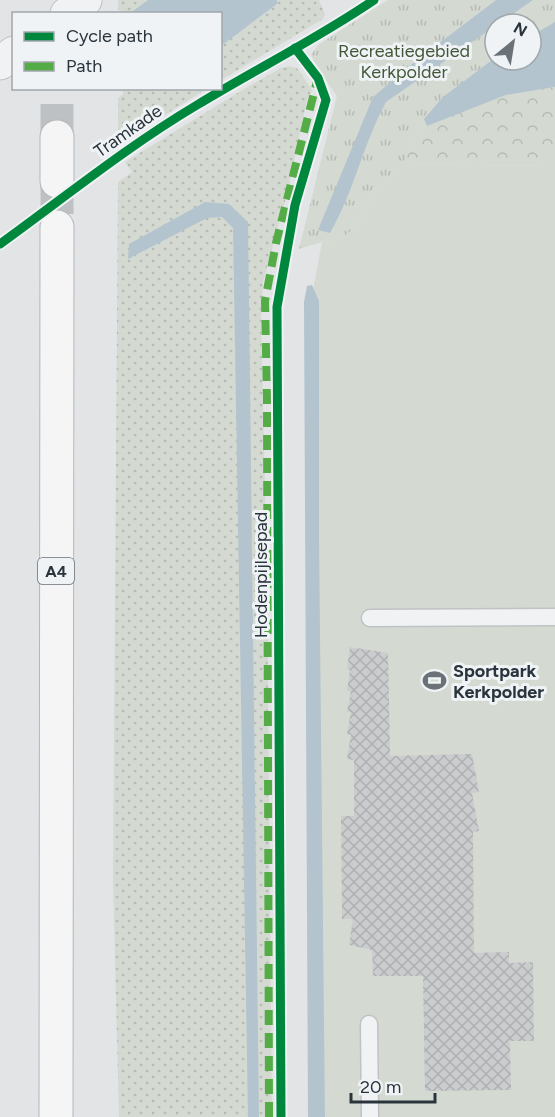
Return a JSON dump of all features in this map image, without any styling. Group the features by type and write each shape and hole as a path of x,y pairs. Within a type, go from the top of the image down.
{"highway":[{"path":"57,137 57,181"},
{"name":"A4","path":"56,1117 57,227"}],"street":[{"path":"70,12 85,0"}],"lane":[{"path":"370,618 555,617"},
{"path":"369,1024 370,1117"}],"green space":[{"path":"118,0 148,0 131,12 118,10"},
{"path":"277,0 319,0 325,14 323,19 222,79 222,45 277,4"},
{"name":"Recreatiegebied Kerkpolder","path":"388,0 555,0 555,87 506,95 427,126 424,120 403,164 375,192 354,229 341,239 299,249 337,96 311,55 318,45"},
{"path":"290,66 298,69 312,90 307,100 287,194 263,282 261,315 267,573 272,1117 119,1117 113,879 118,182 132,172 125,162 244,89 281,68"},
{"path":"555,87 555,166 403,164 424,119 427,126 506,95"},
{"path":"123,90 204,90 146,127 118,148 118,138 131,129 128,125 118,133 118,98 123,94"},
{"name":"Sportpark Kerkpolder","path":"403,164 555,166 555,1117 317,1117 313,290 322,242 340,239 354,229 375,192"}],"shaded area":[{"path":"148,0 277,0 277,4 222,45 222,12 131,12"},
{"path":"496,0 533,0 516,12 483,12 483,34 386,102 330,233 318,230 373,97 417,60"},
{"path":"555,22 555,87 506,95 427,126 424,119 443,97 483,67 483,72 543,72 543,29"},
{"path":"205,202 229,204 248,222 259,1117 248,1117 233,228 222,217 207,218 128,259 129,244"},
{"path":"312,285 319,301 325,1117 308,1117 304,302 307,286"}],"pier":[{"path":"17,90 117,90 0,175 0,103"}],"building":[{"path":"350,647 388,653 390,756 472,754 479,792 472,793 479,831 473,832 474,953 509,952 509,963 533,962 534,1041 510,1041 511,1090 425,1091 423,976 373,976 372,950 349,945 353,919 342,919 341,816 354,816 354,760 347,759 351,735 347,734 351,712 347,712 351,691 347,691"}],"tunnel":[{"path":"57,90 57,137"},
{"path":"57,181 57,227"}],"marked path":[{"path":"269,1117 265,301 276,243 317,81"}],"cycle path":[{"name":"Tramkade","path":"0,244 171,121 331,28 374,0"},
{"name":"Hodenpijlsepad","path":"281,1117 277,307 295,205 326,100 318,78 295,48"}],"place":[{"name":"Sportpark Kerkpolder","path":"435,681"}]}
